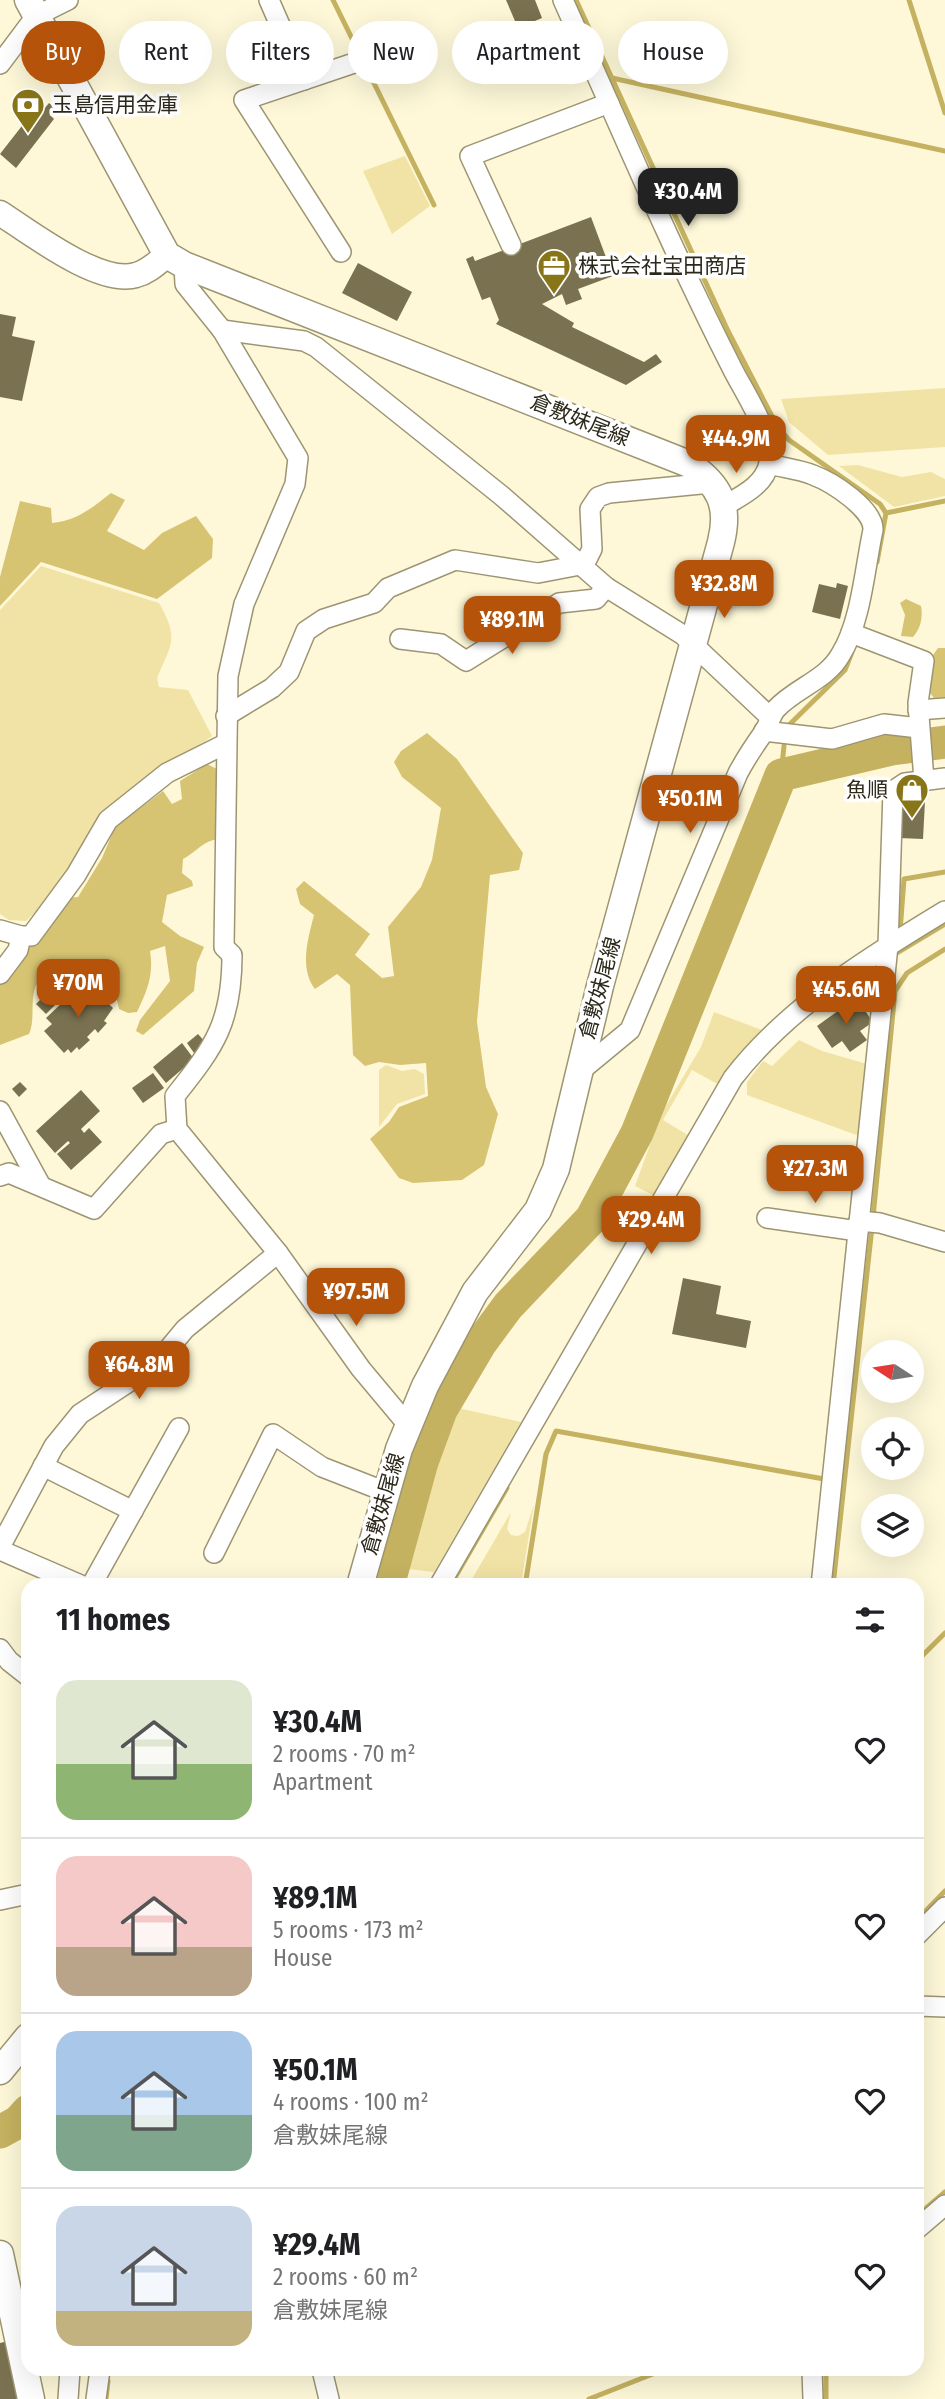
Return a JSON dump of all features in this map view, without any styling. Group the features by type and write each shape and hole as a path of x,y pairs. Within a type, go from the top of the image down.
{"main road":[{"path":"32,8 176,260"},
{"name":"倉敷妹尾線","path":"176,260 679,460 697,469 711,483 724,506 724,530 578,1073 556,1169 538,1210 475,1292 407,1424 362,1578"},
{"path":"0,2255 7,2325 21,2368"},
{"path":"24,2376 31,2399"}],"street":[{"path":"0,64 32,8 68,0"},
{"path":"269,0 278,21"},
{"path":"563,0 714,333 767,440 769,464 755,486 724,506"},
{"path":"292,84 244,100 341,252"},
{"path":"511,245 470,156 609,103"},
{"path":"0,214 95,272 113,277 133,276 176,260 186,284 222,330 298,458 295,484 244,604 228,676 224,947 232,956 232,992 212,1049 175,1096 177,1129 278,1253 361,1369 407,1424"},
{"path":"222,330 304,341 316,347 502,496 606,587 683,635 767,724 832,739 884,724 920,732"},
{"path":"578,1073 630,1030 750,749 778,706 829,670 857,635 873,530 872,520 857,503 823,479 769,464"},
{"path":"226,716 272,688 289,672 306,631 324,619 374,603 388,589 455,560 538,573 580,565 587,559 592,548 590,509 598,497 609,493 711,483"},
{"path":"400,639 441,644 466,661 559,603 596,599 606,587"},
{"path":"857,635 924,661 920,732 924,780"},
{"path":"920,732 945,708"},
{"path":"0,930 31,936 69,885 108,820 167,773 225,744"},
{"path":"822,1578 859,1226 896,941 893,791 905,783 945,778"},
{"path":"444,1578 733,1078 755,1049 787,1020 896,941 945,911"},
{"path":"0,974 18,950 21,936"},
{"path":"0,1111 41,1186"},
{"path":"0,1176 9,1172 94,1209 161,1134 177,1129"},
{"path":"767,1217 859,1226 880,1223 945,1242"},
{"path":"65,1578 0,1549 54,1446 80,1414 156,1364 185,1329 278,1253"},
{"path":"95,1578 179,1428"},
{"path":"214,1553 273,1434 322,1466 386,1492"},
{"path":"43,1466 133,1511"},
{"path":"0,1649 21,1670"},
{"path":"0,1900 21,1896"},
{"path":"924,1929 945,1907"},
{"path":"924,2006 945,2007"},
{"path":"924,2223 945,2205"},
{"path":"68,2399 70,2376"},
{"path":"96,2399 99,2376"},
{"path":"322,2376 328,2399"},
{"path":"812,2376 813,2399"}],"shaded area":[{"path":"405,156 430,206 392,234 363,171"},
{"path":"945,388 945,447 828,455 789,422 781,399"},
{"path":"858,465 902,477 931,472 945,479 945,496 894,507 839,466"},
{"path":"111,493 125,500 107,531 144,550 162,533 196,516 213,539 212,558 157,599 41,562 0,606 0,577 20,501 51,508 52,523 76,517"},
{"path":"41,566 159,603 169,625 171,640 157,678 159,687 188,690 212,736 94,826 53,895 26,921 9,920 0,914 0,610"},
{"path":"906,599 921,606 921,622 913,637 901,636 905,615 900,603"},
{"path":"938,648 945,648 945,697 934,698 926,688 933,655"},
{"path":"427,733 457,759 523,853 519,870 490,875 477,1022 486,1087 498,1114 484,1165 462,1180 413,1183 399,1178 370,1139 389,1122 399,1107 428,1096 426,1063 400,1065 379,1062 365,1066 353,1055 350,985 337,974 315,989 310,981 306,953 314,915 300,904 296,889 304,881 370,934 355,955 382,978 394,976 388,927 421,887 432,860 441,808 402,777 394,762 401,751"},
{"path":"207,764 219,770 219,839 204,844 183,859 182,873 192,881 193,886 167,895 162,922 180,936 204,947 197,963 194,991 143,1035 136,1031 140,1020 170,981 165,946 150,951 149,983 137,1012 128,1013 119,1009 115,991 92,984 78,963 63,959 37,983 29,1034 0,1045 0,981 30,946 64,898 78,897 102,858 115,827 163,791 172,804 182,799 180,781"},
{"path":"714,1012 767,1032 721,1086 692,1070 663,1120 691,1137 658,1192 653,1195 635,1186 661,1114 701,1047"},
{"path":"799,1040 822,1051 867,1064 859,1136 747,1095 747,1082 763,1061 772,1066"},
{"path":"386,1065 402,1071 415,1069 424,1074 425,1094 397,1104 379,1127 379,1070"},
{"path":"458,1408 521,1422 434,1572 408,1569 436,1463"},
{"path":"534,1504 522,1578 473,1578 511,1512 507,1529 511,1535 518,1536 525,1532"}],"building":[{"path":"506,0 535,0 542,18 535,21 515,21"},
{"path":"49,103 56,109 50,115 54,119 16,168 0,154 39,104 44,109"},
{"path":"591,217 613,276 578,289 582,299 566,305 562,294 542,304 574,323 572,327 644,362 656,354 662,362 626,385 496,324 499,320 490,297 482,300 466,259 473,256 475,261"},
{"path":"358,263 412,292 397,321 342,293"},
{"path":"0,314 16,317 12,336 35,341 22,401 0,397"},
{"path":"837,583 848,586 840,619 812,612 819,584 836,588"},
{"path":"901,800 925,801 923,839 899,838"},
{"path":"63,965 78,980 72,985 75,987 63,998 61,996 57,999 43,985"},
{"path":"91,986 113,1008 104,1021 107,1023 98,1033 95,1029 87,1037 90,1040 79,1050 77,1047 71,1053 68,1049 64,1053 44,1031 52,1024 46,1018 79,987 84,993"},
{"path":"46,994 56,1004 46,1014 36,1004"},
{"path":"856,998 873,1022 860,1031 867,1040 850,1052 842,1041 832,1048 817,1026"},
{"path":"198,1034 206,1043 194,1053 187,1043"},
{"path":"182,1043 194,1059 166,1083 153,1067"},
{"path":"153,1073 164,1088 143,1103 132,1088"},
{"path":"20,1082 27,1089 19,1097 12,1089"},
{"path":"81,1090 100,1111 81,1129 84,1133 89,1128 102,1142 71,1170 57,1154 70,1143 68,1141 55,1153 36,1131"},
{"path":"683,1278 721,1286 716,1314 751,1321 746,1348 672,1334"},
{"path":"8,2341 21,2399 0,2399 0,2343"}],"waterway":[{"path":"333,0 434,205"},
{"path":"576,0 728,331 777,426 789,440 880,504 886,513 877,562"},
{"path":"909,0 945,113"},
{"path":"612,78 945,151"},
{"path":"886,513 945,501"},
{"path":"789,725 845,670 852,652"},
{"path":"390,1578 422,1462 441,1410 480,1344 508,1306 591,1219 637,1133 781,775 892,749 945,742"},
{"path":"781,775 784,746"},
{"path":"900,932 904,879 945,872"},
{"path":"895,954 945,924"},
{"path":"873,1218 895,991 907,973 945,949"},
{"path":"818,1007 878,967"},
{"path":"834,1578 872,1227"},
{"path":"526,1578 546,1454 556,1431 824,1479"},
{"path":"455,1578 507,1488"},
{"path":"924,1654 945,1633"},
{"path":"924,1913 945,1891"},
{"path":"0,2132 21,2119"},
{"path":"924,2210 945,2192"},
{"path":"589,2399 648,2376"},
{"path":"826,2376 826,2399"},
{"path":"106,2399 108,2381"}],"place":[{"name":"玉島信用金庫","path":"28,135"},
{"name":"株式会社宝田商店","path":"554,296"},
{"name":"魚順","path":"912,820"}]}
